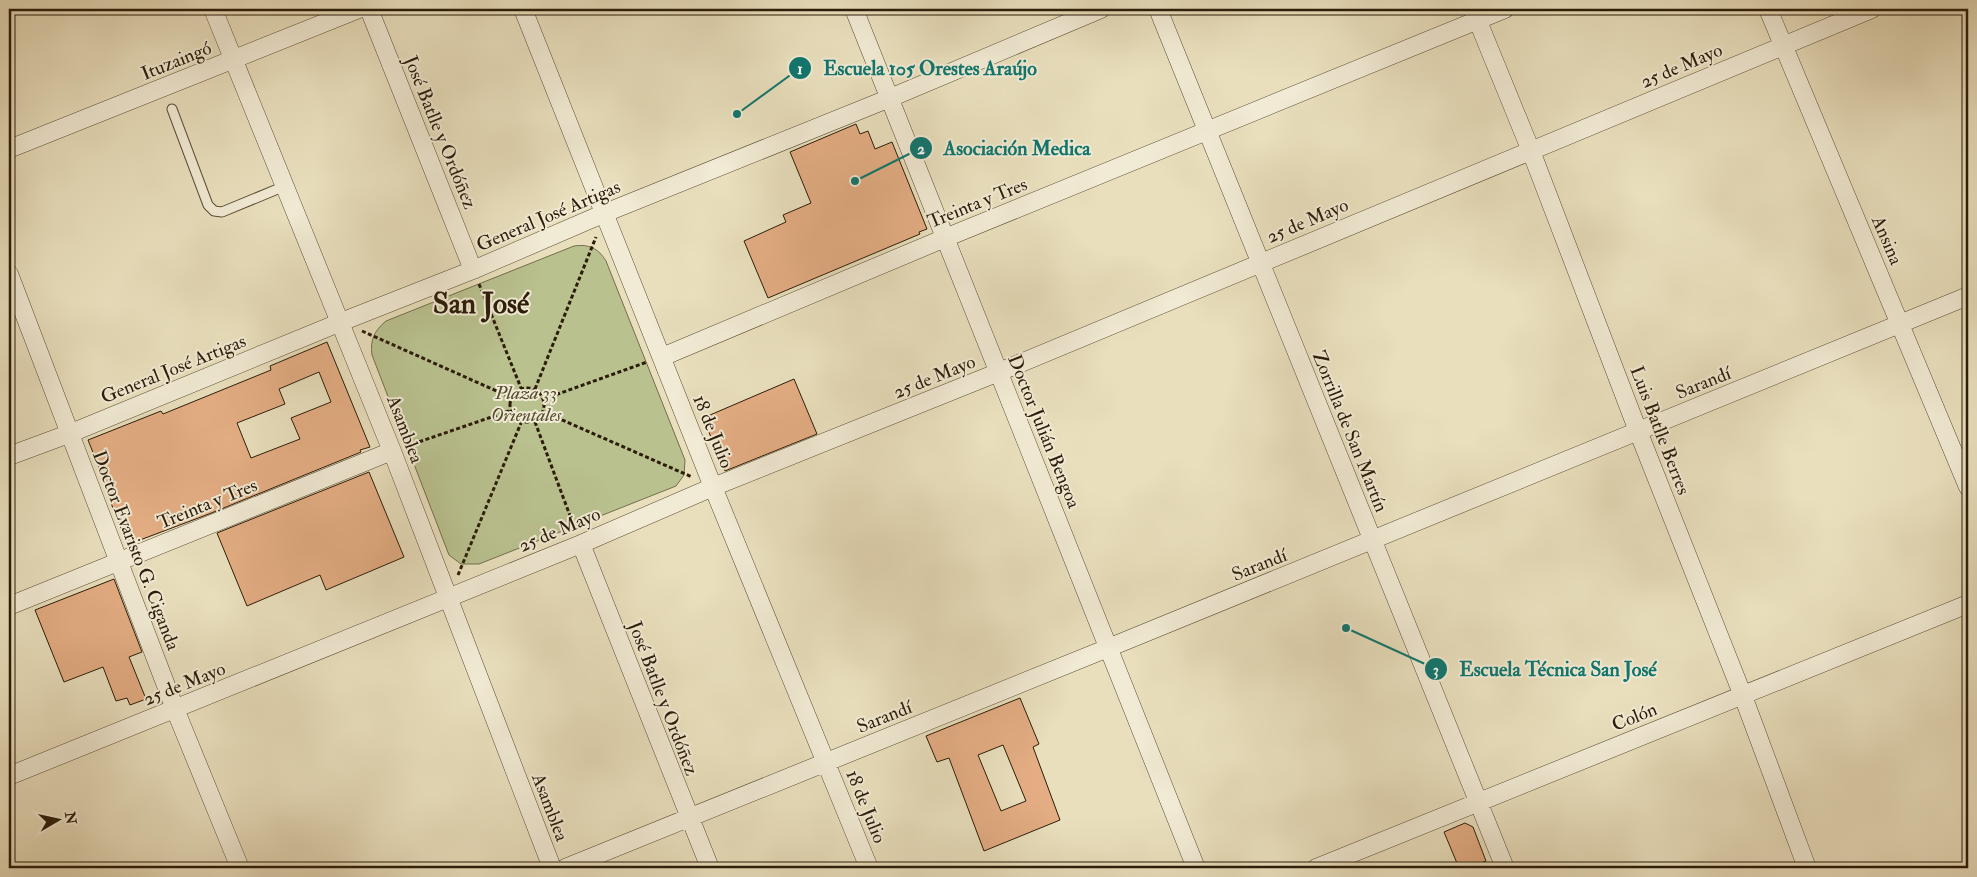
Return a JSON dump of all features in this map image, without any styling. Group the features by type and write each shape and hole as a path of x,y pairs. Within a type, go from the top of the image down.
{"street":[{"name":"Asamblea","path":"212,9 341,322 552,868"},
{"name":"Ituzaingó","path":"9,149 359,9"},
{"name":"José Batlle y Ordóñez","path":"369,9 473,270"},
{"name":"18 de Julio","path":"523,9 606,213 713,487 869,868"},
{"name":"Doctor Julián Bengoa","path":"854,9 1196,868"},
{"name":"General José Artigas","path":"9,456 71,433 473,270 606,213 890,98 1101,9"},
{"name":"Zorrilla de San Martín","path":"1158,9 1505,868"},
{"name":"Treinta y Tres","path":"662,357 1208,130 1475,14 1505,9"},
{"name":"Ansina","path":"1768,9 1968,487"},
{"name":"25 de Mayo","path":"9,776 581,544 713,487 999,372 1872,9"},
{"name":"Luis Batlle Berres","path":"1475,14 1531,151 1807,868"},
{"name":"Doctor Evaristo G. Ciganda","path":"9,274 175,709 240,868"},
{"name":"Sarandí","path":"565,868 827,763 1968,296"},
{"name":"Treinta y Tres","path":"9,606 392,451"},
{"name":"José Batlle y Ordóñez","path":"581,544 710,868"},
{"name":"Colón","path":"1316,868 1968,604"}],"lane":[{"path":"172,109 208,204 214,211 222,212 285,186"}],"path":[{"path":"535,389 606,213"},
{"path":"473,270 522,388"},
{"path":"341,322 510,397"},
{"path":"544,399 662,357"},
{"path":"522,388 535,389 544,399 544,412 535,422 521,423 509,411 510,397 522,388"},
{"path":"392,451 509,411"},
{"path":"544,412 713,487"},
{"path":"535,422 581,544"},
{"path":"448,598 521,423"}],"green space":[{"name":"Plaza 33 Orientales","path":"574,246 593,248 606,261 685,460 684,475 676,486 479,564 461,564 449,555 372,355 374,336 378,328 386,321"}],"building":[{"path":"856,124 860,134 868,131 875,149 892,142 927,229 919,232 920,234 768,298 744,241 786,222 783,215 811,203 790,152"},
{"path":"327,342 370,447 209,514 132,543 126,541 88,440 161,411 163,414 271,370 270,366","holes":["319,372 331,402 291,418 300,439 251,458 237,423 285,404 279,389"]},
{"path":"794,379 817,434 725,471 703,418"},
{"path":"369,472 404,557 326,590 320,575 247,606 217,533"},
{"path":"114,579 142,652 129,657 146,699 130,705 127,698 116,701 103,667 64,682 35,610"},
{"path":"1020,698 1039,744 1033,747 1060,820 984,851 949,758 937,762 926,736","holes":["1003,745 1026,801 1001,811 978,755"]},
{"path":"1465,823 1473,827 1486,861 1468,868 1459,868 1444,832"}],"place":[{"name":"Escuela 105 Orestes Araújo","path":"737,114"},
{"name":"Asociación Medica","path":"855,181"},
{"name":"Escuela Técnica San José","path":"1346,628"}],"district":[{"name":"San José","path":"481,303"}]}
